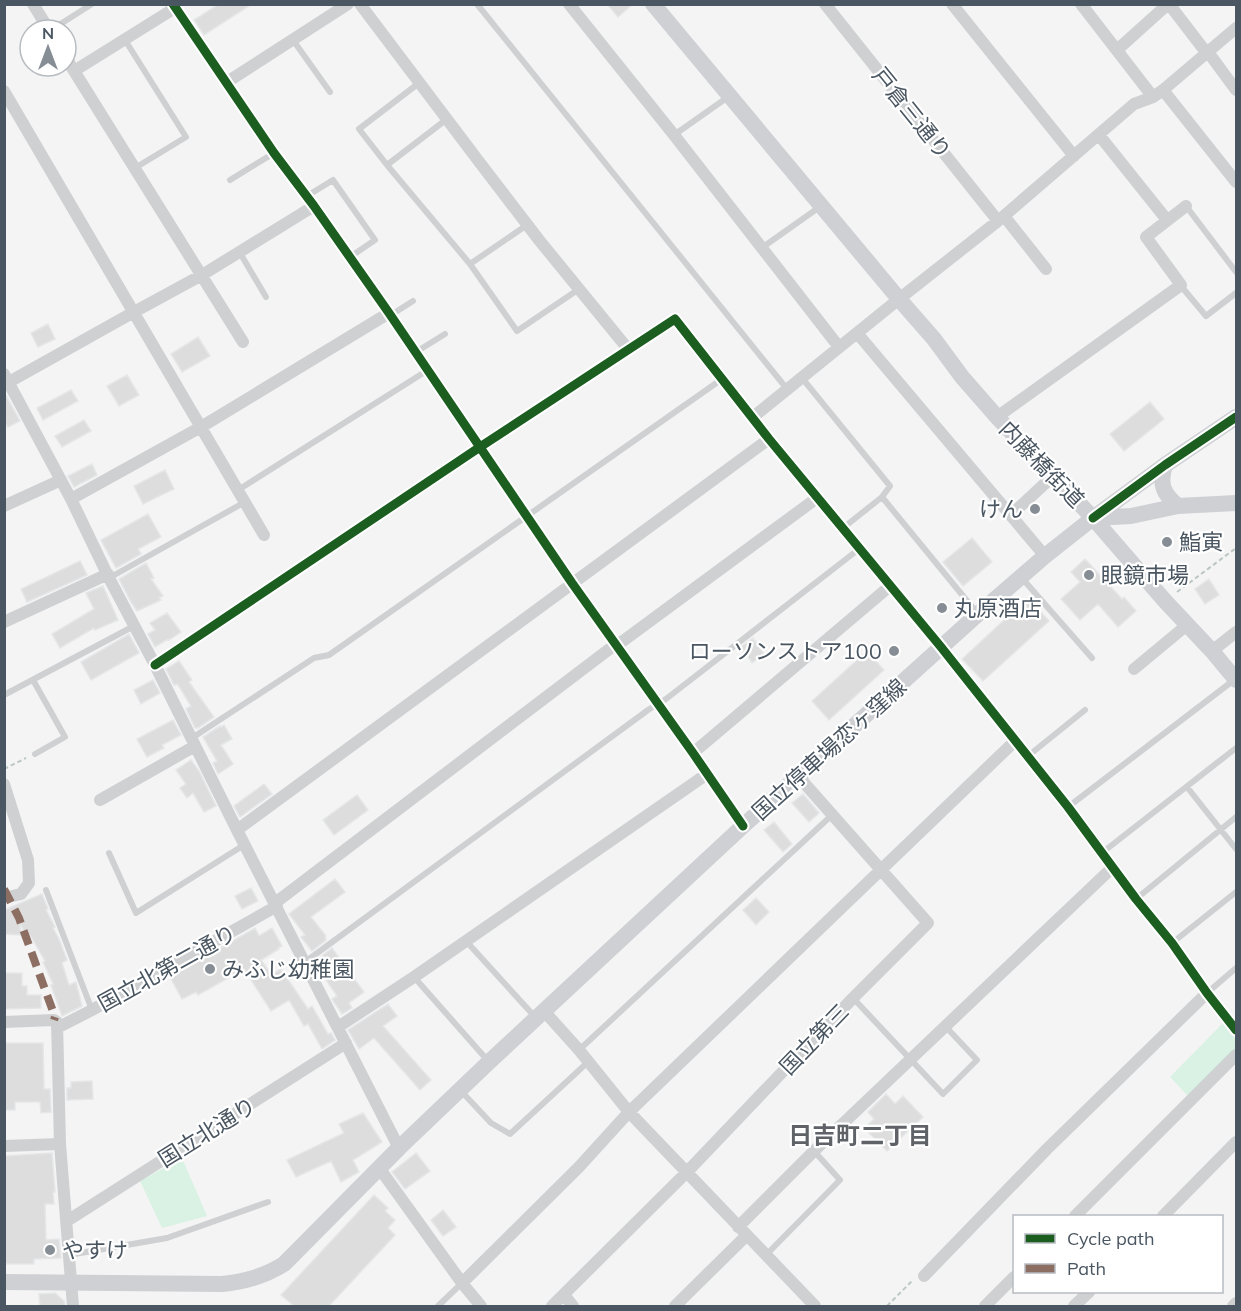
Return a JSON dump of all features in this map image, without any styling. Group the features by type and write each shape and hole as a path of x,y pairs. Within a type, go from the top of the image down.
{"main road":[{"name":"内藤橋街道","path":"653,4 934,339 962,377 1093,518 1236,679"},
{"name":"国立停車場恋ヶ窪線","path":"4,1282 222,1284 235,1283 271,1272 284,1264 399,1148 489,1062 743,826 978,614 1093,518 1236,417"},
{"path":"1165,465 1162,475 1164,489 1169,499 1178,506"},
{"path":"1093,518 1131,516 1178,506 1236,503"}],"street":[{"path":"33,4 42,18"},
{"path":"227,82 348,4"},
{"path":"360,4 527,224 628,349"},
{"path":"569,4 763,247 839,347"},
{"name":"戸倉三通り","path":"825,4 1001,218 1046,269"},
{"path":"952,4 1074,156"},
{"path":"1081,4 1117,50 1236,182"},
{"path":"1117,50 1169,4 1236,90"},
{"path":"78,69 174,6 274,153 390,314 572,583 743,826"},
{"path":"753,417 1001,218 1134,104 1158,94 1236,28"},
{"path":"78,78 243,342"},
{"path":"4,91 264,535"},
{"path":"1099,135 1167,220"},
{"path":"310,202 240,253 134,312 7,378 71,499 399,1148"},
{"path":"997,417 1181,285 1146,237 1186,206"},
{"path":"71,499 201,427 390,314"},
{"path":"155,665 675,319 769,439 941,647 1068,807 1136,899 1172,943 1207,993 1236,1028"},
{"path":"857,333 1046,556"},
{"path":"237,830 769,439"},
{"path":"1011,515 1053,476"},
{"path":"4,506 61,480"},
{"name":"国立北第二通り","path":"57,1028 276,904 616,645 817,498"},
{"path":"4,622 109,576"},
{"path":"693,753 890,586"},
{"path":"1134,669 1187,625"},
{"path":"1212,651 1236,632"},
{"path":"462,1283 579,1167 629,1112 1015,741"},
{"path":"100,800 194,742"},
{"path":"338,1027 707,774"},
{"name":"国立第三","path":"552,1306 686,1173 928,923 798,776"},
{"path":"4,784 28,860 29,883 21,894 4,898"},
{"path":"675,1306 814,1151 1113,867"},
{"path":"924,1276 1047,1149 1207,993"},
{"path":"540,1015 579,1050 629,1112 815,1306"},
{"path":"4,1022 54,1020 57,1022 60,1144 73,1306"},
{"name":"国立北通り","path":"67,1221 346,1043"},
{"path":"1076,1215 1236,1055"},
{"path":"1164,1215 1236,1142"},
{"path":"4,1146 60,1144"},
{"path":"380,1169 481,1306"},
{"path":"985,1306 1013,1278"},
{"path":"1074,1306 1088,1293"},
{"path":"564,1295 573,1306"},
{"path":"1233,1306 1236,1303"}],"lane":[{"path":"69,18 92,4"},
{"path":"477,4 787,390"},
{"path":"125,40 186,137 134,169"},
{"path":"293,40 330,92"},
{"path":"420,83 359,129 470,264 517,331 579,289"},
{"path":"674,135 729,96"},
{"path":"387,165 447,119"},
{"path":"231,180 274,153"},
{"path":"310,202 333,180 375,240 350,257"},
{"path":"763,247 821,206"},
{"path":"1186,206 1236,272"},
{"path":"470,264 527,224"},
{"path":"240,253 266,297"},
{"path":"1181,285 1206,316 1236,293"},
{"path":"390,314 414,301"},
{"path":"416,352 445,334"},
{"path":"238,490 428,370"},
{"path":"802,378 890,486 882,497 843,528"},
{"path":"194,742 314,658 329,655 723,379"},
{"path":"882,497 978,614"},
{"path":"109,576 245,502"},
{"path":"305,962 657,704 859,549"},
{"path":"1021,576 1092,658"},
{"path":"4,695 134,626"},
{"path":"1068,807 1236,679"},
{"path":"33,680 65,737 34,754"},
{"path":"1028,757 1085,710"},
{"path":"1102,852 1236,748"},
{"path":"1187,787 1236,849"},
{"path":"579,1050 832,815"},
{"path":"1136,899 1236,817"},
{"path":"109,852 136,913 244,844"},
{"path":"46,890 92,1010"},
{"path":"1172,943 1236,892"},
{"path":"465,940 540,1015"},
{"path":"1207,993 1236,968"},
{"path":"414,977 489,1062"},
{"path":"853,998 943,1094 977,1060 946,1027"},
{"path":"460,1090 492,1123 510,1134 588,1062"},
{"path":"766,1254 840,1180 814,1151"},
{"path":"69,1254 167,1238 268,1202"},
{"path":"438,1306 462,1283"}],"path":[{"path":"1165,601 1236,548"},
{"path":"4,769 34,754"},
{"path":"887,1306 919,1274 924,1276"}],"green space":[{"path":"1223,1023 1236,1040 1236,1050 1189,1097 1170,1077"},
{"path":"182,1158 207,1216 162,1228 140,1181"}],"building":[{"path":"219,4 252,4 204,35 194,20"},
{"path":"607,4 633,4 618,17"},
{"path":"48,324 55,339 38,347 31,333"},
{"path":"198,337 210,356 182,372 171,354"},
{"path":"127,375 139,395 119,406 107,386"},
{"path":"71,390 78,401 43,420 37,408"},
{"path":"4,392 20,421 8,427 4,420"},
{"path":"1150,402 1164,419 1124,451 1110,434"},
{"path":"84,420 91,431 62,447 55,436"},
{"path":"92,464 97,475 74,487 68,476"},
{"path":"165,470 174,489 143,504 134,486"},
{"path":"148,514 161,537 138,549 141,554 116,568 101,540"},
{"path":"972,538 992,562 963,586 943,562"},
{"path":"1085,559 1136,611 1118,627 1098,604 1080,620 1061,599 1080,582 1071,572"},
{"path":"80,561 87,575 27,602 21,589"},
{"path":"146,563 154,578 151,579 163,596 159,598 161,600 137,611 119,579"},
{"path":"1209,579 1219,595 1205,604 1195,589"},
{"path":"103,586 118,620 95,630 94,628 60,648 52,634 94,609 86,593"},
{"path":"1028,598 1049,621 983,681 962,659"},
{"path":"167,613 181,632 155,647 148,634 155,630 150,623"},
{"path":"129,634 139,653 91,680 81,662"},
{"path":"753,638 764,654 752,663 741,647"},
{"path":"867,651 884,670 829,720 812,701"},
{"path":"179,661 192,680 189,682 214,717 198,728 195,728 186,709 191,706 177,684 174,685 166,669"},
{"path":"153,680 160,693 141,704 134,690"},
{"path":"173,720 181,735 162,745 164,748 147,757 137,739"},
{"path":"224,725 232,739 221,745 233,764 218,774 213,763 217,761 203,737"},
{"path":"191,760 216,806 204,812 193,793 187,798 180,788 186,784 176,770"},
{"path":"264,784 272,794 240,817 234,806"},
{"path":"803,794 819,813 809,822 792,803"},
{"path":"357,795 368,810 334,835 323,820"},
{"path":"774,822 792,844 783,852 764,830"},
{"path":"335,879 345,892 311,917 326,936 326,940 312,951 301,937 305,935 289,914"},
{"path":"251,888 258,901 242,909 235,896"},
{"path":"42,894 48,909 46,910 67,960 62,963 69,985 76,982 82,1006 62,1016 51,985 53,984 43,962 45,961 30,935 26,935 20,923 21,935 4,934 4,910"},
{"path":"756,898 769,912 756,925 743,910"},
{"path":"255,928 259,936 272,928 282,946 261,960 274,978 276,977 274,973 281,969 308,1009 312,1006 328,1034 331,1033 335,1040 322,1049 308,1024 304,1026 289,1000 271,1011 244,969 198,995 196,992 182,999 170,977"},
{"path":"332,948 364,992 349,1003 352,1008 342,1014 332,999 337,996 316,965 320,962 318,959"},
{"path":"4,973 22,973 22,986 27,986 27,995 41,995 41,1008 4,1009"},
{"path":"388,1004 397,1016 383,1026 431,1080 420,1090 374,1038 359,1049 348,1030"},
{"path":"4,1043 43,1043 44,1089 50,1089 51,1112 41,1113 40,1102 15,1102 15,1110 4,1110"},
{"path":"92,1081 93,1099 67,1100 67,1088 71,1088 71,1082"},
{"path":"886,1094 895,1104 903,1096 923,1117 887,1151 864,1128 874,1119 868,1112"},
{"path":"363,1113 382,1142 353,1160 359,1172 341,1182 331,1161 296,1177 287,1160 344,1133 339,1124"},
{"path":"52,1153 55,1192 53,1192 54,1204 45,1204 46,1240 59,1239 61,1258 34,1259 34,1264 4,1264 4,1156"},
{"path":"416,1153 430,1171 405,1189 392,1172"},
{"path":"374,1195 388,1208 385,1211 395,1220 388,1228 395,1235 329,1306 294,1306 281,1295"},
{"path":"443,1210 456,1227 443,1236 431,1220"},
{"path":"55,1293 64,1301 65,1306 40,1306 39,1294"}],"marked path":[{"path":"4,889 19,918 55,1017 54,1020"}],"cycle path":[{"path":"173,4 274,153 389,313 572,583 743,826"},
{"path":"155,665 675,319 769,439 941,647 1068,807 1236,1030"},
{"path":"1093,518 1236,417"}],"place":[{"name":"けん","path":"1035,509"},
{"name":"鮨寅","path":"1167,542"},
{"name":"眼鏡市場","path":"1089,575"},
{"name":"丸原酒店","path":"942,608"},
{"name":"ローソンストア100","path":"894,651"},
{"name":"みふじ幼稚園","path":"210,969"},
{"name":"やすけ","path":"50,1250"}],"district":[{"name":"日吉町二丁目","path":"860,1136"}]}
